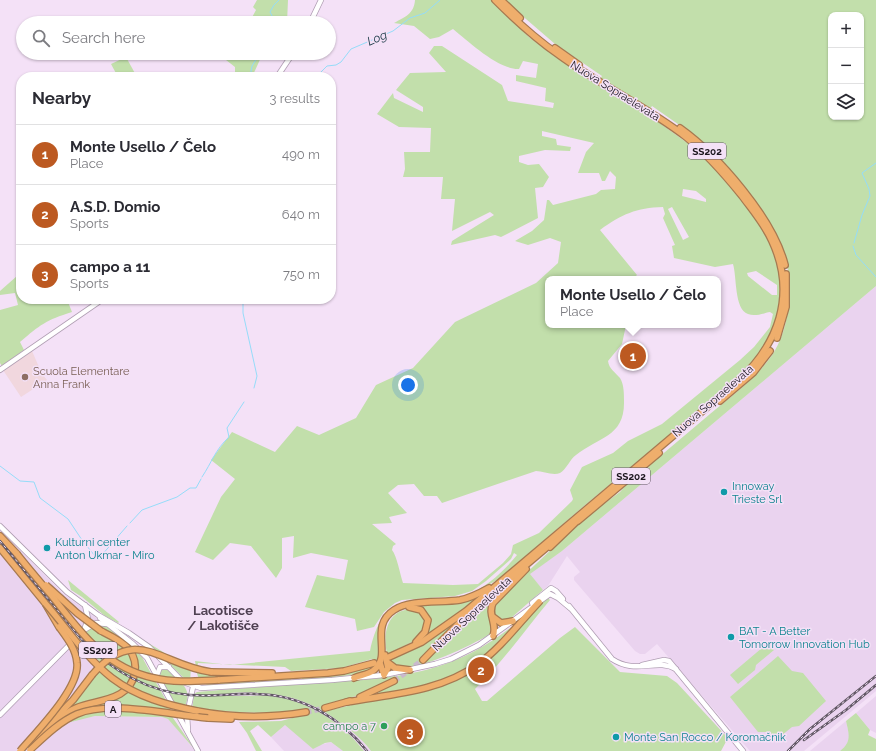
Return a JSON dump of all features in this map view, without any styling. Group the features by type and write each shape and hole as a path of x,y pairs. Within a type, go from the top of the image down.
{"highway":[{"name":"Nuova Sopraelevata","path":"423,660 468,614 740,385 762,362 775,342 784,317 787,288 783,265 772,232 751,205 718,168 700,149 649,110 545,45 495,0"},
{"name":"Nuova Sopraelevata","path":"500,0 547,42 599,80"},
{"name":"Nuova Sopraelevata","path":"388,659 422,642 503,580 730,388 757,363 771,341 780,316 783,288 783,265"},
{"path":"493,636 495,627 491,609 493,603 576,522"},
{"name":"SS202","path":"0,536 17,554 88,641 117,664 136,673 162,680 218,680 344,671 377,663"},
{"name":"SS202","path":"0,548 94,662 113,679 148,698 197,711 246,716 306,712"},
{"name":"A","path":"17,554 76,613 124,645 133,656 135,662 134,677 131,684 119,695 75,708 64,715 30,750"},
{"path":"354,678 371,672 382,656 381,628 388,615 396,608 407,604 465,599 478,594 503,580"},
{"path":"346,702 432,687 462,675 492,653 539,602"},
{"path":"21,751 68,692 77,674 77,663 74,651 45,603"},
{"path":"377,663 384,675 388,668 384,632 388,620 401,610 412,607 419,609 424,613 428,620 425,632 418,641 398,654"},
{"path":"492,616 501,623 513,621"},
{"path":"21,751 73,700 99,667 113,655 128,650 144,650 159,654 196,670 211,672 268,674 344,671"},
{"path":"388,659 395,668 410,670"},
{"path":"325,708 363,696 394,681"},
{"name":"A","path":"30,750 64,721 87,711 111,708 208,718 267,718 293,714"}],"street":[{"path":"313,16 321,0"},
{"path":"280,72 288,60"},
{"path":"0,370 96,304"},
{"path":"0,526 59,584 98,615 140,641 183,682 193,686 209,688 354,678 384,675 410,670 452,659 493,636 546,596 552,594 570,608"},
{"path":"520,616 551,588 556,591 612,659 621,664 631,666 667,665 676,669 744,751"},
{"path":"84,630 88,619 85,605"},
{"path":"88,619 98,615"},
{"path":"96,623 98,615"},
{"path":"98,615 142,653 157,676 198,751"},
{"path":"0,715 84,630 96,623 107,624"},
{"path":"157,676 157,671 160,667 169,667"},
{"path":"190,736 187,723 188,708 193,686"},
{"path":"175,710 183,711 188,708"}],"shaded area":[{"path":"876,286 876,691 804,751 750,751 657,644 645,654 640,654 635,651 574,580 574,577 580,572 567,556 548,586 543,590 529,574 562,551"},
{"path":"32,351 42,374 47,380 21,397 3,370"},
{"path":"0,530 62,593 107,626 79,638 99,660 96,665 83,718 95,716 162,717 168,719 175,726 195,751 0,751"},
{"path":"230,693 273,694 298,699 318,707 359,737 371,751 364,751 358,743 328,718 303,704 270,696 230,696"},
{"path":"876,696 876,733 870,730 856,713"},
{"path":"846,721 850,737 848,745 840,751 810,751"},
{"path":"285,725 320,745 331,742 343,751 284,751 271,737"}],"green space":[{"path":"257,0 288,0 287,16 253,16 256,10 253,7"},
{"path":"415,0 491,0 529,37 597,84 602,76 555,44 504,0 876,0 876,286 562,551 530,574 543,590 510,619 501,621 494,615 494,606 502,596 587,516 620,492 626,485 736,393 753,378 768,361 779,342 788,309 789,286 787,263 778,267 781,290 779,312 771,337 750,368 499,579 470,595 458,598 416,601 458,597 474,592 495,578 507,567 517,555 514,553 511,559 472,591 455,596 402,600 395,603 384,612 374,627 357,631 355,619 305,607 317,575 344,580 348,560 311,553 293,558 294,536 282,538 282,568 276,578 251,546 230,543 213,560 195,552 221,497 235,479 211,460 232,432 275,452 297,426 319,435 356,418 376,385 413,368 455,322 536,283 558,263 561,242 550,238 528,245 515,241 532,231 544,220 547,200 549,200 553,205 596,194 601,190 615,189 616,177 610,171 605,181 602,181 599,173 578,173 586,152 594,143 542,131 542,136 556,139 557,145 571,147 570,151 545,150 519,156 519,162 528,165 539,164 549,177 543,187 535,188 538,218 501,237 495,235 451,245 452,241 494,215 490,212 452,231 455,199 441,199 443,177 403,177 405,169 404,152 430,152 431,128 399,127 377,114 393,93 394,98 423,112 423,107 396,90 410,73 446,72 429,53 434,46 442,46 502,85 508,101 553,108 554,103 545,101 546,88 516,81 516,75 536,78 538,64 523,61 519,69 511,68 502,65 484,54 453,29 439,37 430,39 414,26 394,23 411,12","holes":["652,106 685,129 732,172 743,187 748,208 700,152 647,114","683,189 696,191 706,199 706,202 682,196","663,207 665,214 663,218 675,245 672,246 674,258 715,267 733,264 740,306 744,311 751,315 770,312 773,314 770,327 754,347 740,360 662,424 628,441 613,453 582,467 570,490 573,499 572,501 539,533 513,545 511,554 503,563 478,584 453,585 403,583 397,561 392,550 393,546 396,544 372,524 392,523 389,517 407,513 388,493 398,485 414,484 424,496 437,496 442,503 536,471 557,474 560,473 574,457 584,449 609,435 620,422 623,413 623,386 620,378 611,368 608,361 622,344 625,328 545,328 545,276 636,276 637,275 600,230 622,216 637,210","672,207 689,237 683,240 668,209","756,271 777,285 777,295 772,295 748,276 747,273"]},
{"path":"120,60 128,60 134,72 115,72 111,64"},
{"path":"226,60 260,60 254,72 235,72 235,67"},
{"path":"16,277 16,297 15,293 0,295 0,291"},
{"path":"69,304 72,312 49,321 33,331 20,342 24,350 2,366 0,363 0,310 18,305"},
{"path":"519,574 493,601 492,633 473,644 417,666 397,666 389,661 385,642 386,633 392,618 398,613 416,609 425,618 426,627 414,641 388,654 390,660 406,652 461,618 443,643 452,637 463,622"},
{"path":"68,580 119,622 118,623 105,616 71,590"},
{"path":"479,596 456,615 423,638 429,625 415,606"},
{"path":"547,597 550,600 504,657 475,689 482,701 487,701 560,638 575,627 620,672 667,676 677,683 728,738 721,751 371,751 350,730 316,707 289,697 261,693 230,693 230,696 270,696 297,702 323,714 334,722 355,740 364,751 343,751 331,742 325,743 313,749 285,725 271,737 258,725 250,731 262,751 256,751 247,733 239,722 281,721 311,713 306,712 310,709 254,713 198,708 197,713 208,716 208,720 191,719 194,694 197,692 367,679 418,672 465,656 489,643 514,625 514,627 502,640 490,651 454,676 407,690 376,694 395,682 393,679 365,693 324,706 326,711 373,700 421,692 456,679 486,661"},
{"path":"404,604 385,615 394,608"},
{"path":"385,615 381,653 377,664 372,668 364,672 354,674 302,680 302,677 374,662 372,659 341,668 291,671 285,667 234,665 370,651 374,635"},
{"path":"95,625 107,626 142,657 167,702 173,718 196,751 168,719 162,717 95,716 71,722 62,709 99,661 79,638"},
{"path":"137,636 168,655 191,666 190,684 156,651"},
{"path":"769,642 774,650 756,665 755,670 738,684 730,675"},
{"path":"778,656 792,671 803,673 826,701 799,726 792,727 776,740 772,739 767,732 758,732 730,697"},
{"path":"195,661 222,664 198,663 197,668 247,676 290,678 292,681 208,685 199,679"},
{"path":"160,669 167,669 184,685 188,694 185,706 175,706 158,674"},
{"path":"856,713 870,730 868,735 876,739 876,751 840,751 844,748 849,738 846,721"}],"waterway":[{"path":"272,16 270,12 279,0"},
{"name":"Log","path":"321,72 327,66 336,65 341,62 351,49 393,31 410,18 425,13 440,0"},
{"path":"251,72 252,66 256,60"},
{"path":"854,243 862,215 870,196 869,189 862,173 876,163"},
{"path":"853,246 856,255 876,277"},
{"path":"243,304 243,313 257,376 254,388"},
{"path":"202,477 217,451 229,437 227,428 244,402"},
{"path":"0,466 20,481 34,482 40,498 68,519 95,556 101,556 127,526"},
{"path":"130,523 142,510 177,497 190,488 196,488 201,479"}],"tunnel":[{"path":"394,681 423,660"},
{"path":"306,712 325,708"}],"railway":[{"path":"0,541 84,642 119,671 146,685 175,693 190,695 257,694 273,695 289,699 318,710 332,718 345,728 367,751"},
{"path":"788,751 810,729 876,676"},
{"path":"804,740 846,710 876,685"}],"place":[{"name":"Monte Usello / Čelo","path":"633,356"},
{"name":"Scuola Elementare Anna Frank","path":"25,377"},
{"name":"Innoway Trieste Srl","path":"724,492"},
{"name":"Kulturni center Anton Ukmar - Miro","path":"47,548"},
{"name":"BAT - A Better Tomorrow Innovation Hub","path":"731,637"},
{"name":"A.S.D. Domio","path":"481,670"},
{"name":"campo a 7","path":"384,726"},
{"name":"campo a 11","path":"410,732"},
{"name":"Monte San Rocco / Koromačnik","path":"616,737"}],"district":[{"name":"Lacotisce / Lakotišče","path":"223,618"}]}
